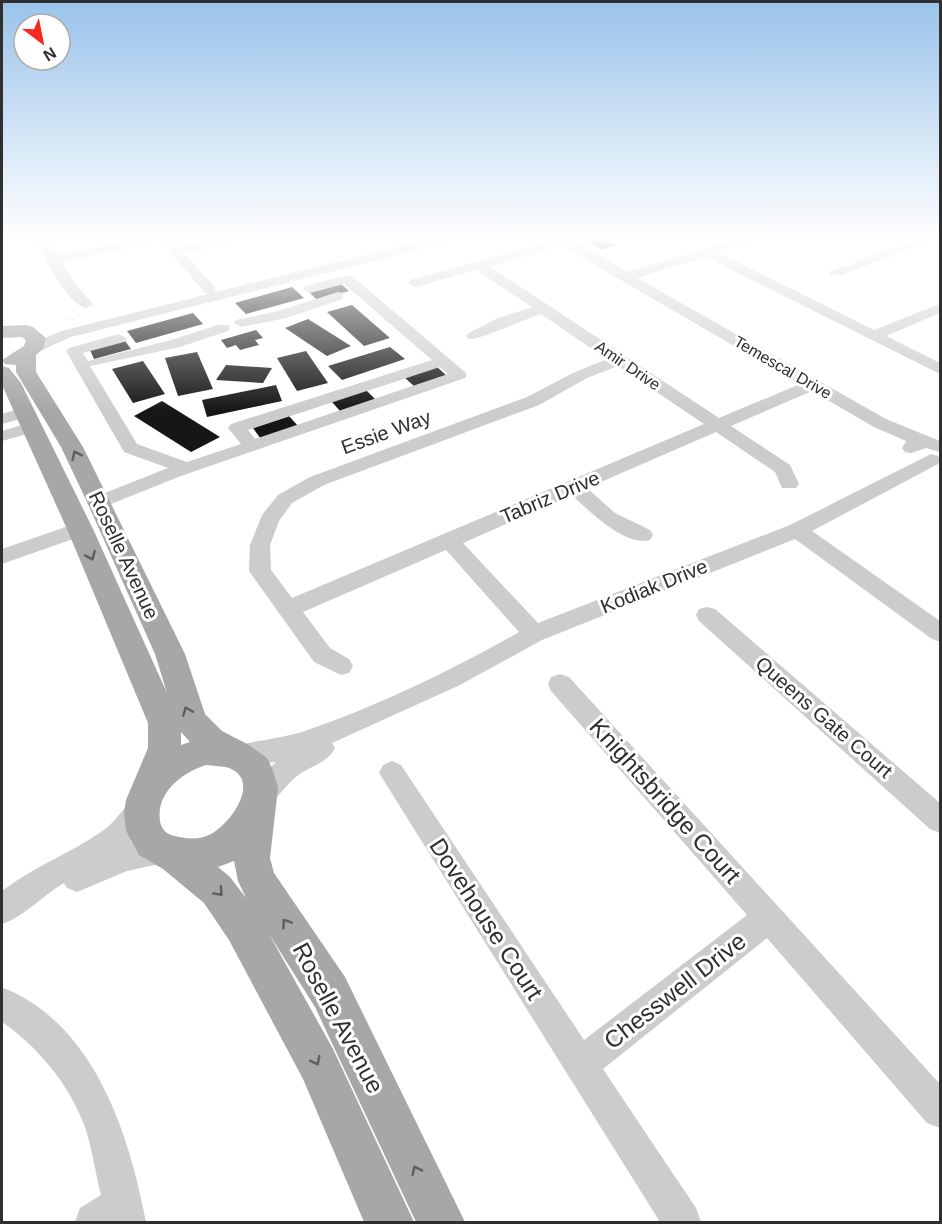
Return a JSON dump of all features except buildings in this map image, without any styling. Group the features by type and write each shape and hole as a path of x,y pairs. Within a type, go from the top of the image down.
{"main road":[{"path":"2,319 18,343"},
{"name":"Roselle Avenue","path":"18,343 26,372 72,447 170,654 191,721 210,741 234,754"},
{"name":"Roselle Avenue","path":"2,372 11,383 19,419 80,529 164,723 165,748 146,798"},
{"path":"207,751 234,754 258,774 260,803 244,831 218,850 196,856 168,853 155,847 144,832 146,798 164,771 185,757 207,751"},
{"name":"Roselle Avenue","path":"260,803 252,858 257,881 330,992 441,1222"},
{"name":"Roselle Avenue","path":"168,853 217,890 238,918 318,1064 389,1222"}],"street":[{"path":"80,297 86,304"},
{"path":"210,297 221,312"},
{"path":"82,365 175,344 221,312 256,297"},
{"path":"18,343 221,312 266,297"},
{"path":"221,312 281,315 337,297"},
{"path":"97,497 147,484 185,466 200,464 251,445 237,428 442,361 367,297"},
{"name":"Amir Drive","path":"526,297 783,469 789,484"},
{"name":"Temescal Drive","path":"661,297 928,449"},
{"path":"796,297 940,369"},
{"path":"872,336 940,308"},
{"path":"474,336 501,322 544,309"},
{"path":"119,339 74,351 130,448 139,453 185,466"},
{"name":"Essie Way","path":"341,666 322,655 260,571 260,544 269,520 285,500 317,481 533,401 581,375 620,359"},
{"name":"Tabriz Drive","path":"287,610 813,384"},
{"path":"2,436 19,419"},
{"name":"Kodiak Drive","path":"234,754 285,750 407,699 496,657 534,634 797,530 830,515 901,475 928,449"},
{"path":"574,487 608,518 643,535"},
{"path":"2,557 80,529"},
{"path":"797,530 940,633"},
{"path":"449,540 534,634"},
{"name":"Queens Gate Court","path":"707,615 940,820"},
{"name":"Knightsbridge Court","path":"560,684 940,1110"},
{"name":"Kodiak Drive","path":"260,803 287,768 407,699"},
{"name":"Dovehouse Court","path":"392,773 682,1222"},
{"path":"2,909 36,884 113,841 146,798"},
{"path":"2,909 40,896 125,857 168,853"},
{"name":"Chesswell Drive","path":"580,1065 769,918"},
{"path":"4,1004 36,1025 50,1041 70,1065 100,1116 114,1216"}]}
